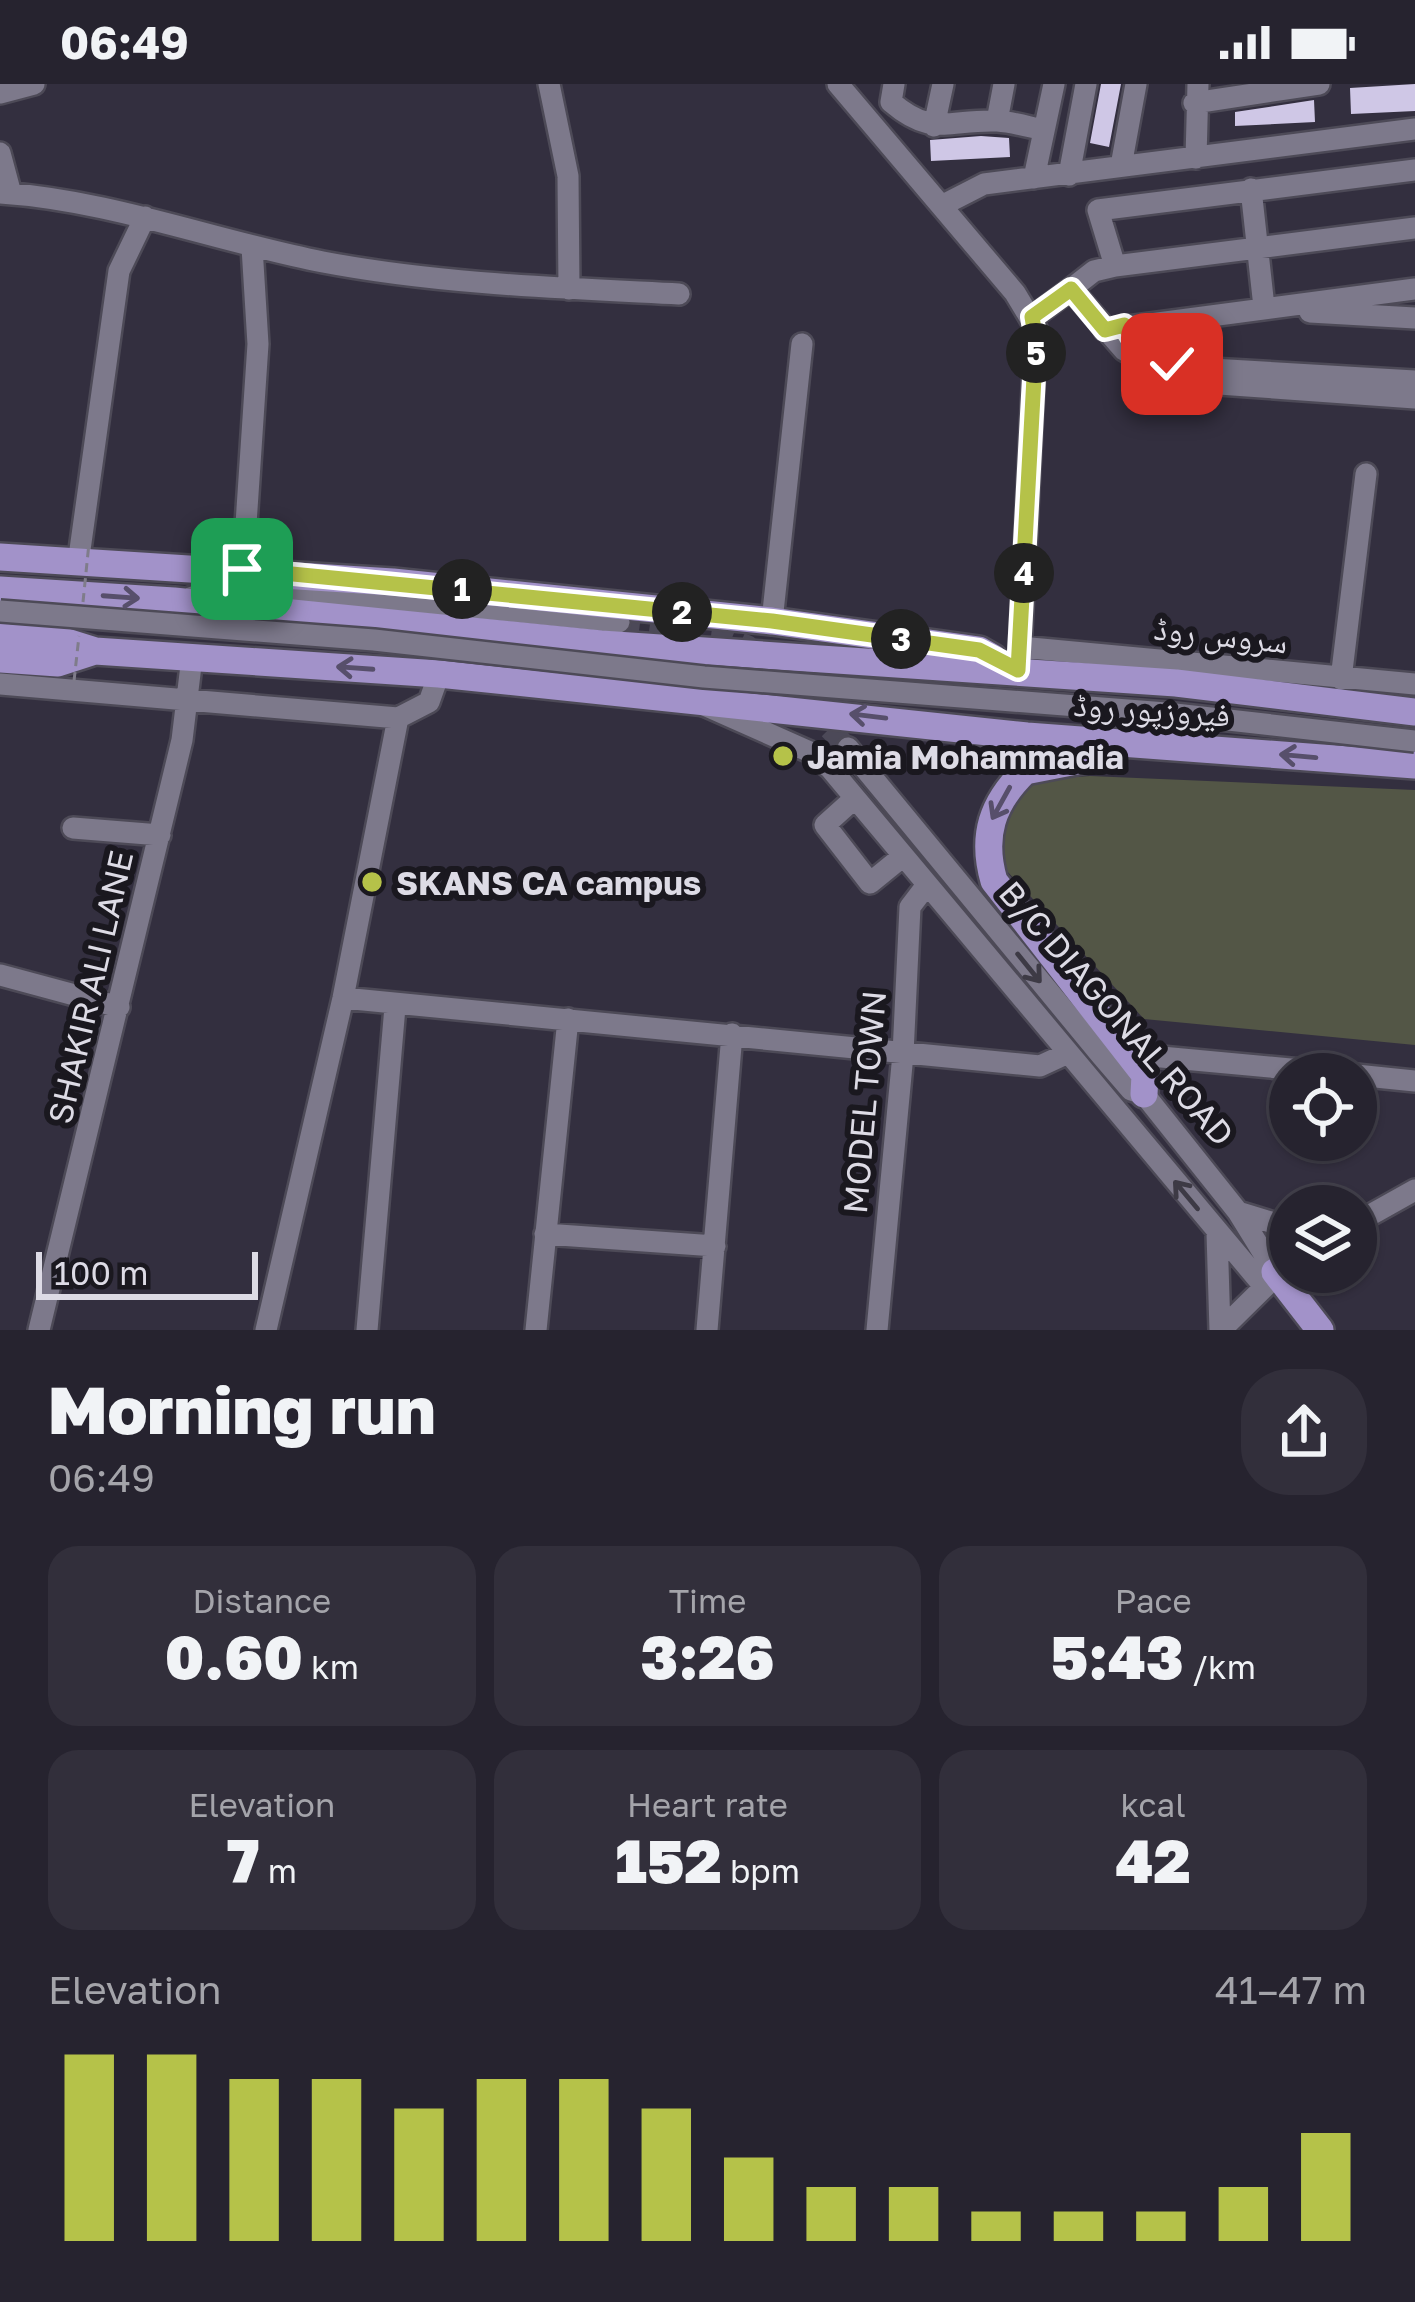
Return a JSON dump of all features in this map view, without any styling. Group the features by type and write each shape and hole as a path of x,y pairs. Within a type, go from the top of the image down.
{"main road":[{"name":"فیروزپور روڈ","path":"0,557 184,572 242,569 772,621 1415,712"},
{"name":"فیروزپور روڈ","path":"1,597 174,601 601,644 1019,659"},
{"name":"فیروزپور روڈ","path":"0,637 63,641 95,651 439,674 692,698 1027,736 1415,765"},
{"name":"فیروزپور روڈ","path":"0,659 58,663 95,651"},
{"path":"1144,1094 1145,1075 994,880 986,853 989,826 997,805 1025,770 1060,760 1183,747"},
{"name":"B/C DIAGONAL ROAD","path":"1285,1293 1301,1330"},
{"name":"B/C DIAGONAL ROAD","path":"1292,1293 1320,1330"}],"street":[{"path":"0,93 34,84"},
{"path":"549,84 568,176 569,289"},
{"path":"838,84 1032,317 1036,341 1019,659"},
{"path":"894,84 891,102 915,122 934,126 997,122 1044,130"},
{"path":"934,126 943,84"},
{"path":"997,122 1004,84"},
{"path":"1034,178 1054,84"},
{"path":"1069,175 1086,84"},
{"path":"1121,166 1136,84"},
{"path":"1196,158 1196,93 1319,84"},
{"path":"943,206 984,184 1415,129"},
{"path":"0,153 6,193 145,218 329,263 569,289 679,294"},
{"path":"1115,266 1098,210 1415,170"},
{"path":"1252,189 1264,307"},
{"path":"78,564 119,271 145,218"},
{"path":"1032,317 1094,271 1115,266 1415,229"},
{"path":"242,569 258,344 252,247"},
{"path":"1071,289 1138,348 1172,364 1415,381"},
{"path":"1114,327 1415,290"},
{"path":"1304,303 1312,313 1415,318"},
{"path":"1114,327 1142,364 1176,381 1415,398"},
{"path":"772,621 802,344"},
{"path":"1341,679 1366,474"},
{"path":"184,572 365,597 619,622"},
{"path":"174,601 224,591 365,597"},
{"path":"1,597 704,677 1166,713 1415,741"},
{"name":"SHAKIR ALI LANE","path":"39,1330 160,835 190,697 192,657"},
{"name":"سروس روڈ","path":"1019,659 1415,684"},
{"path":"0,684 398,718 429,702 439,674"},
{"path":"692,698 810,752 855,798 1217,1234 1269,1267"},
{"path":"266,1330 343,998 398,718"},
{"name":"B/C DIAGONAL ROAD","path":"848,748 1100,1055 1131,1090 1144,1094 1238,1212 1269,1261"},
{"path":"855,798 825,825 870,883 902,857"},
{"path":"73,828 160,835"},
{"name":"MODEL TOWN","path":"878,1330 903,1054 910,907 926,886"},
{"path":"0,975 119,1007"},
{"path":"343,998 395,1007 568,1019 1047,1066 1068,1052"},
{"path":"367,1330 395,1007"},
{"path":"536,1330 568,1019"},
{"path":"707,1330 732,1034"},
{"path":"1129,1054 1269,1067"},
{"path":"1377,1077 1415,1081"},
{"path":"1377,1211 1415,1190"},
{"path":"1238,1212 1269,1222"},
{"path":"545,1234 715,1246"},
{"path":"1217,1234 1220,1330"},
{"path":"1220,1330 1269,1279"}],"green space":[{"path":"1090,776 1415,790 1415,1045 1144,1019 1005,869 996,838 1032,780"}],"building":[{"path":"1101,84 1121,84 1109,147 1090,143"},
{"path":"1415,84 1415,111 1351,114 1350,88"},
{"path":"1314,100 1315,122 1235,126 1235,112"},
{"path":"1009,138 1010,157 931,161 930,140"}],"tunnel":[{"path":"619,622 724,636 748,646 848,748"}],"place":[{"name":"Jamia Mohammadia","path":"783,756"},
{"name":"SKANS CA campus","path":"372,882"}],"route":[{"path":"242,569 772,621 979,650 1018,670 1036,341 1032,317 1071,289 1105,330 1124,325 1128,339 1138,348 1172,364"}]}
